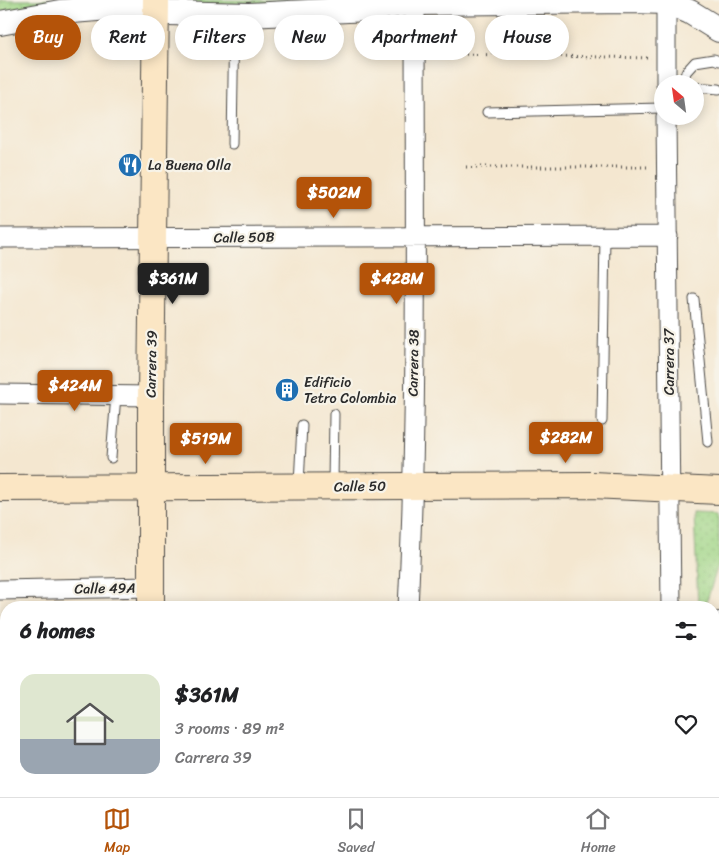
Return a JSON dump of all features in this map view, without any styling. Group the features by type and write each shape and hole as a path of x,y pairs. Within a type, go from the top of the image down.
{"main road":[{"name":"Carrera 39","path":"151,597 151,396 156,5"},
{"name":"Calle 50","path":"0,488 592,485 719,491"}],"street":[{"path":"0,23 8,20 70,11 156,5 168,13 234,14 368,9 414,1 633,1 666,2 690,12 719,30"},
{"name":"Carrera 38","path":"408,601 412,485 415,235 414,1"},
{"path":"666,2 666,75"},
{"name":"Carrera 37","path":"666,125 671,601"},
{"name":"Calle 50B","path":"0,238 415,235 668,236"},
{"path":"0,394 151,396"},
{"name":"Calle 49A","path":"0,590 151,597"}],"lane":[{"path":"232,144 234,14"},
{"path":"685,75 695,62 714,59 719,61"},
{"path":"704,88 719,89"},
{"path":"487,112 654,108"},
{"path":"602,421 605,236"},
{"path":"694,299 708,442"},
{"path":"111,458 116,395"},
{"path":"333,486 334,414"},
{"path":"299,487 302,425"}],"path":[{"path":"475,54 666,58"},
{"path":"466,167 667,167"}],"green space":[{"path":"0,0 136,0 0,16"},
{"path":"175,0 349,0 174,6"},
{"path":"694,513 719,514 719,562 707,601 698,601"}],"place":[{"name":"La Buena Olla","path":"130,165"},
{"name":"Edificio Tetro Colombia","path":"287,390"}]}
